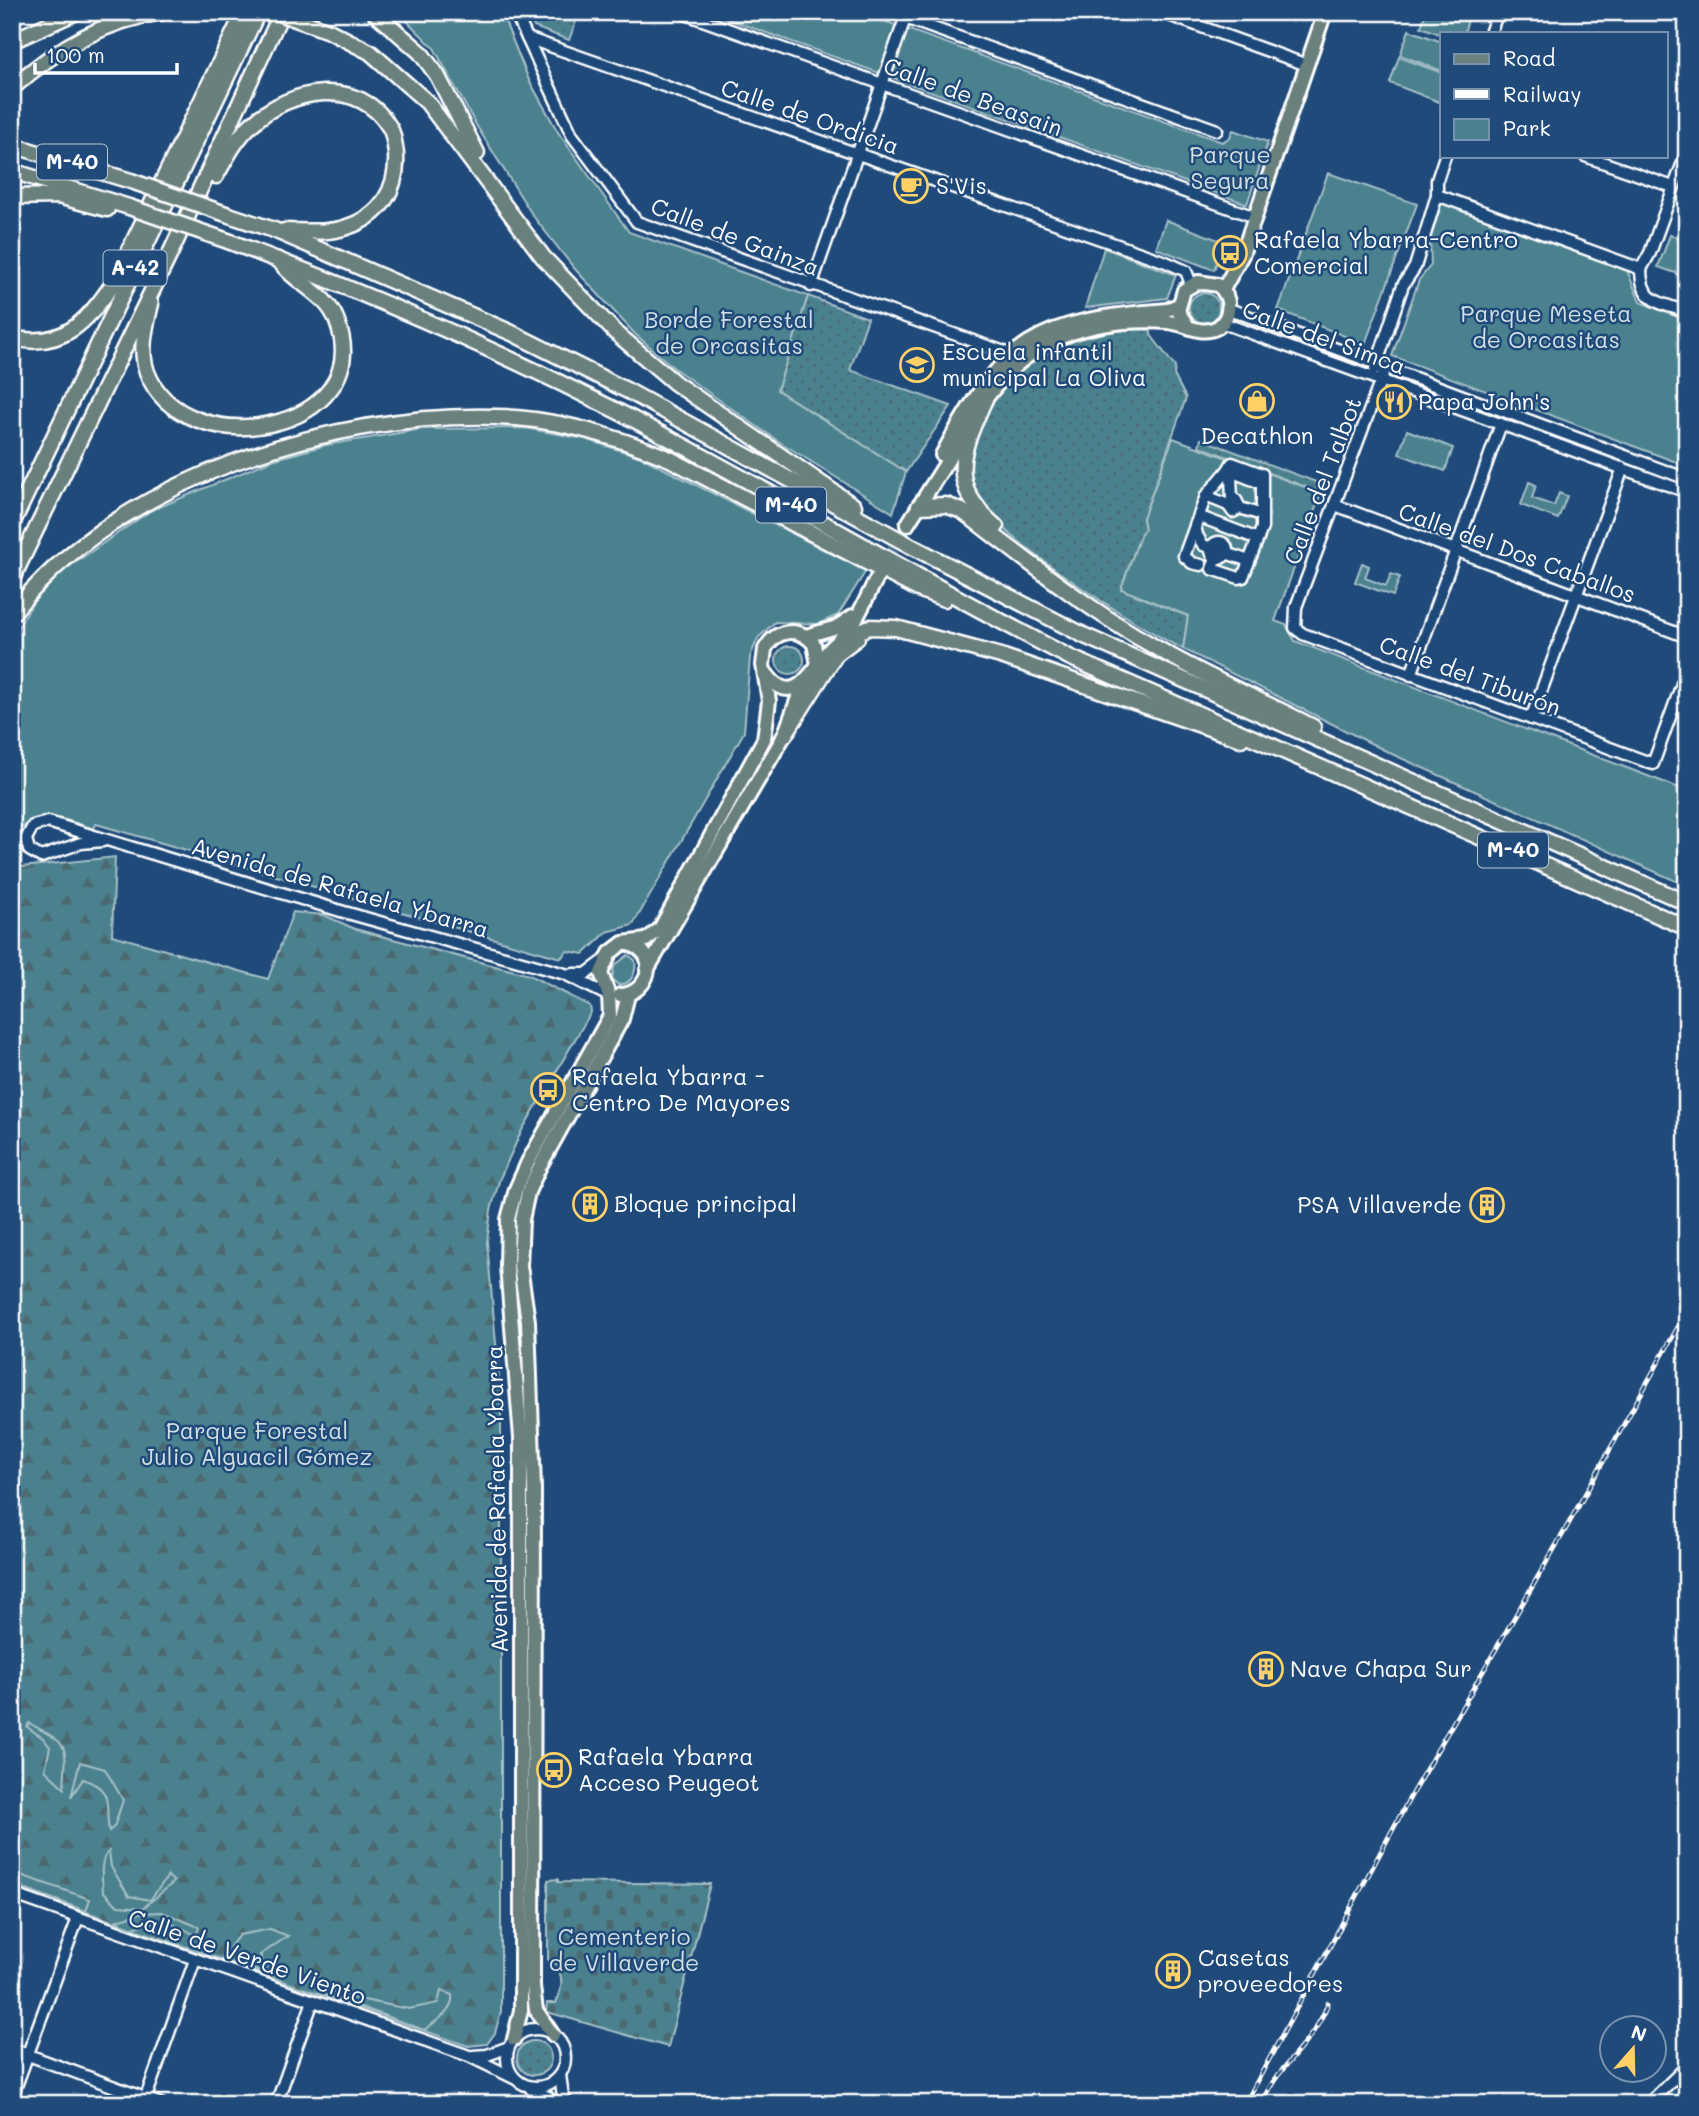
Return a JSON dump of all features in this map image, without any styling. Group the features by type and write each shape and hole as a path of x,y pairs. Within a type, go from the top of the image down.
{"highway":[{"path":"12,41 76,12"},
{"path":"12,88 38,64 85,36 139,15 162,12"},
{"path":"12,338 34,341 53,338 80,325 93,313 114,282 244,12"},
{"name":"A-42","path":"12,524 258,12"},
{"path":"276,12 329,31 370,52 427,102 518,224 575,293 648,362 750,437 911,546"},
{"name":"A-42","path":"12,579 169,256 282,12"},
{"path":"374,12 406,37 437,75 470,141 518,224"},
{"path":"169,256 236,142 252,124 290,99 310,94 334,92 367,103 392,130 396,164 394,184 386,200 360,222 344,228 274,230"},
{"name":"M-40","path":"12,145 131,181 274,230 512,333 631,392 911,546 1084,636 1687,903"},
{"name":"M-40","path":"12,170 228,241 402,310 618,412 970,606 1069,657 1687,928"},
{"path":"12,197 58,196 115,212 128,207"},
{"path":"156,283 143,339 146,371 160,395 180,412 207,422 254,427 279,423 309,409 328,392 339,372 343,354 338,321 330,307 315,292 289,275 279,260"},
{"path":"984,401 961,457 967,491 985,517 1079,600"},
{"path":"12,614 36,584 90,539 122,517 194,480 268,452 362,428 433,419 496,416 548,421 632,443 681,464 918,589 970,606"},
{"path":"919,506 946,505 962,511 1079,600 1157,649 1334,738 1371,763"},
{"path":"843,637 877,626 1001,656 1206,729 1299,757"},
{"path":"784,736 836,654 848,643 882,632 920,635"}],"main road":[{"path":"1223,290 1242,256 1325,12"},
{"path":"907,524 984,401 1014,365 1068,334 1112,324 1157,321 1186,325 1204,332 1223,323 1229,309 1223,290 1205,281 1191,284 1184,290 1178,305 1186,325"},
{"path":"919,506 936,467 970,406 1010,354 1038,337 1083,319 1167,310 1178,305"},
{"name":"Avenida de Rafaela Ybarra","path":"553,2035 536,2010 533,1987 534,1488 528,1321 520,1266 522,1220 528,1192 622,1019 628,995 642,985 647,970 784,736 803,684 843,637 877,578"},
{"name":"Avenida de Rafaela Ybarra","path":"511,2043 521,2010 521,1438 508,1266 509,1219 516,1189 528,1162 610,1016 601,973 606,960 623,943 646,940 660,929 755,759 768,719 763,657 769,642 790,631 806,636 837,627 862,605"},
{"path":"806,636 816,649 818,665"},
{"path":"766,673 780,685 803,684"},
{"path":"623,943 643,948 648,959 647,970"},
{"path":"606,990 613,994 628,995"}],"street":[{"name":"Calle de Gainza","path":"515,12 572,135 636,222 811,286 1010,354"},
{"name":"Calle de Beasain","path":"680,12 1255,217"},
{"path":"1160,12 1307,65"},
{"path":"1490,32 1498,12"},
{"path":"811,286 906,15 1217,130"},
{"name":"Calle de Ordicia","path":"527,38 1181,268 1191,284"},
{"path":"1687,150 1642,269 1643,291 1650,299 1687,312"},
{"name":"Calle del Talbot","path":"1296,607 1335,505 1380,367 1403,285 1415,267 1437,195 1437,180 1444,158"},
{"path":"1590,158 1673,187"},
{"path":"1437,195 1642,269"},
{"name":"Calle del Simca","path":"1229,309 1687,479"},
{"name":"Calle del Simca","path":"1223,323 1687,492"},
{"path":"1411,675 1501,424"},
{"path":"1232,463 1262,474 1262,515 1258,539 1242,578 1192,563 1184,556 1227,470 1232,463"},
{"path":"1531,719 1623,468"},
{"path":"1212,569 1233,506 1231,475 1227,470"},
{"path":"1211,498 1262,515"},
{"name":"Calle del Dos Caballos","path":"1335,505 1687,636"},
{"path":"1198,525 1215,523 1258,539"},
{"path":"1215,523 1208,524 1200,532 1217,549"},
{"path":"1198,525 1201,543 1249,561"},
{"name":"Calle del Tiburón","path":"1296,607 1295,628 1303,634 1653,764 1687,670"},
{"name":"Avenida de Rafaela Ybarra","path":"103,841 81,843 41,857 29,850 26,839 33,826 48,822 103,841 565,974 606,990"},
{"path":"565,974 586,974 606,960"},
{"name":"Calle de Verde Viento","path":"12,1894 469,2056 548,2097 553,2104"},
{"path":"12,2097 78,1918"},
{"path":"145,2101 195,1961"},
{"path":"276,2104 313,2001"},
{"path":"469,2056 487,2055 532,2029 553,2035 565,2053 560,2075 563,2096 568,2104"},
{"path":"511,2043 507,2063 518,2081 542,2087 560,2075"},
{"path":"12,2049 145,2101 160,2104"},
{"path":"1648,2104 1687,2066"}],"green space":[{"name":"Borde Forestal de Orcasitas","path":"398,12 501,12 529,80 558,132 629,232 808,296 777,390 906,472 893,513 775,439 675,369 634,333 574,268 533,216 476,125 434,48"},
{"path":"528,12 597,12 595,19 577,19 569,40 534,27"},
{"name":"Parque Segura","path":"708,12 859,12 1222,142 1230,137 1233,130 1268,142 1247,204"},
{"path":"1426,12 1448,12 1468,20 1464,32 1440,32 1440,34 1421,27"},
{"path":"1409,30 1440,41 1440,70 1400,55"},
{"path":"1399,57 1440,72 1440,102 1390,83"},
{"path":"1328,173 1417,204 1365,344 1278,310"},
{"name":"Parque Meseta de Orcasitas","path":"1442,202 1627,270 1640,302 1687,321 1687,466 1392,356 1419,280 1431,265 1430,239"},
{"path":"1166,220 1224,242 1214,270 1156,248"},
{"path":"1670,235 1687,241 1687,277 1658,267"},
{"path":"1104,248 1176,275 1167,298 1085,308"},
{"path":"1204,293 1215,297 1219,308 1215,319 1204,323 1193,319 1189,308 1193,297"},
{"path":"808,296 868,318 850,370 951,406 906,472 777,390"},
{"path":"1151,329 1151,335 1175,367 1174,375 1186,398 1143,518 1145,529 1141,533 1121,589 1188,616 1183,649 1102,602 1011,534 975,495 968,472 973,442 989,408 1025,368 1046,353 1069,342 1122,330"},
{"path":"525,428 585,439 641,457 866,571 838,615 818,624 775,622 758,638 750,657 744,732 633,925 607,932 584,954 567,951 561,958 96,824 94,829 47,817 21,828 12,867 12,637 34,601 63,571 150,511 272,460 326,445 423,429"},
{"path":"1407,430 1453,448 1445,471 1399,454"},
{"path":"1173,438 1321,493 1275,621 1286,625 1295,641 1687,791 1687,886 1392,754 1183,649 1188,616 1121,589 1141,533 1145,529 1143,518"},
{"path":"1201,439 1319,483 1316,491 1199,446"},
{"path":"1529,482 1536,485 1532,498 1554,506 1559,493 1567,496 1558,519 1521,505"},
{"path":"1362,563 1369,566 1365,578 1386,586 1391,574 1400,577 1393,596 1355,582"},
{"path":"790,646 800,650 804,660 800,670 790,674 780,670 776,660 780,650"},
{"name":"Parque Forestal Julio Alguacil Gómez","path":"115,857 112,935 268,979 293,912 324,915 355,929 529,975 590,1006 591,1012 521,1132 500,1178 491,1210 487,1242 501,1400 501,2011 495,2033 487,2044 468,2046 12,1886 12,868"},
{"path":"628,955 635,960 634,974 630,981 618,985 612,979 614,966"},
{"path":"29,1723 52,1736 63,1746 64,1788 45,1770 50,1747 43,1738 27,1727"},
{"path":"80,1762 105,1769 123,1800 114,1827 109,1831 106,1799 100,1788 83,1779 71,1797"},
{"path":"109,1851 111,1867 129,1896 150,1900 168,1876 174,1882 143,1908 118,1906 103,1891 102,1864"},
{"path":"12,1872 90,1899 86,1911 12,1884"},
{"name":"Cementerio de Villaverde","path":"558,1879 558,1882 710,1884 668,2047 547,2012 547,2003 556,2003 561,1983 556,1964 548,1963 548,1880"},
{"path":"162,1912 199,1927 196,1936 181,1927 166,1923 150,1923 134,1928 115,1921 140,1913"},
{"path":"270,1929 288,1936 260,1955 268,1974 255,1970 230,1947 239,1935"},
{"path":"323,1981 331,1992 338,1995 409,2009 438,2003 441,1991 452,1995 452,2001 444,2015 424,2030 319,1992"},
{"path":"534,2041 546,2046 551,2058 546,2070 534,2075 522,2070 517,2058 522,2046"}],"tunnel":[{"path":"883,567 907,525"}],"railway":[{"path":"1245,2104 1414,1790 1564,1532 1687,1311"},
{"path":"1261,2104 1277,2077 1313,2032 1328,2003"}],"place":[{"name":"S'Vis","path":"911,186"},
{"name":"Rafaela Ybarra-Centro Comercial","path":"1230,253"},
{"name":"Escuela infantil municipal La Oliva","path":"917,365"},
{"name":"Decathlon","path":"1257,401"},
{"name":"Papa John's","path":"1394,402"},
{"name":"Rafaela Ybarra - Centro De Mayores","path":"548,1090"},
{"name":"Bloque principal","path":"590,1204"},
{"name":"PSA Villaverde","path":"1487,1205"},
{"name":"Nave Chapa Sur","path":"1266,1669"},
{"name":"Rafaela Ybarra Acceso Peugeot","path":"554,1770"},
{"name":"Casetas proveedores","path":"1173,1971"}]}
